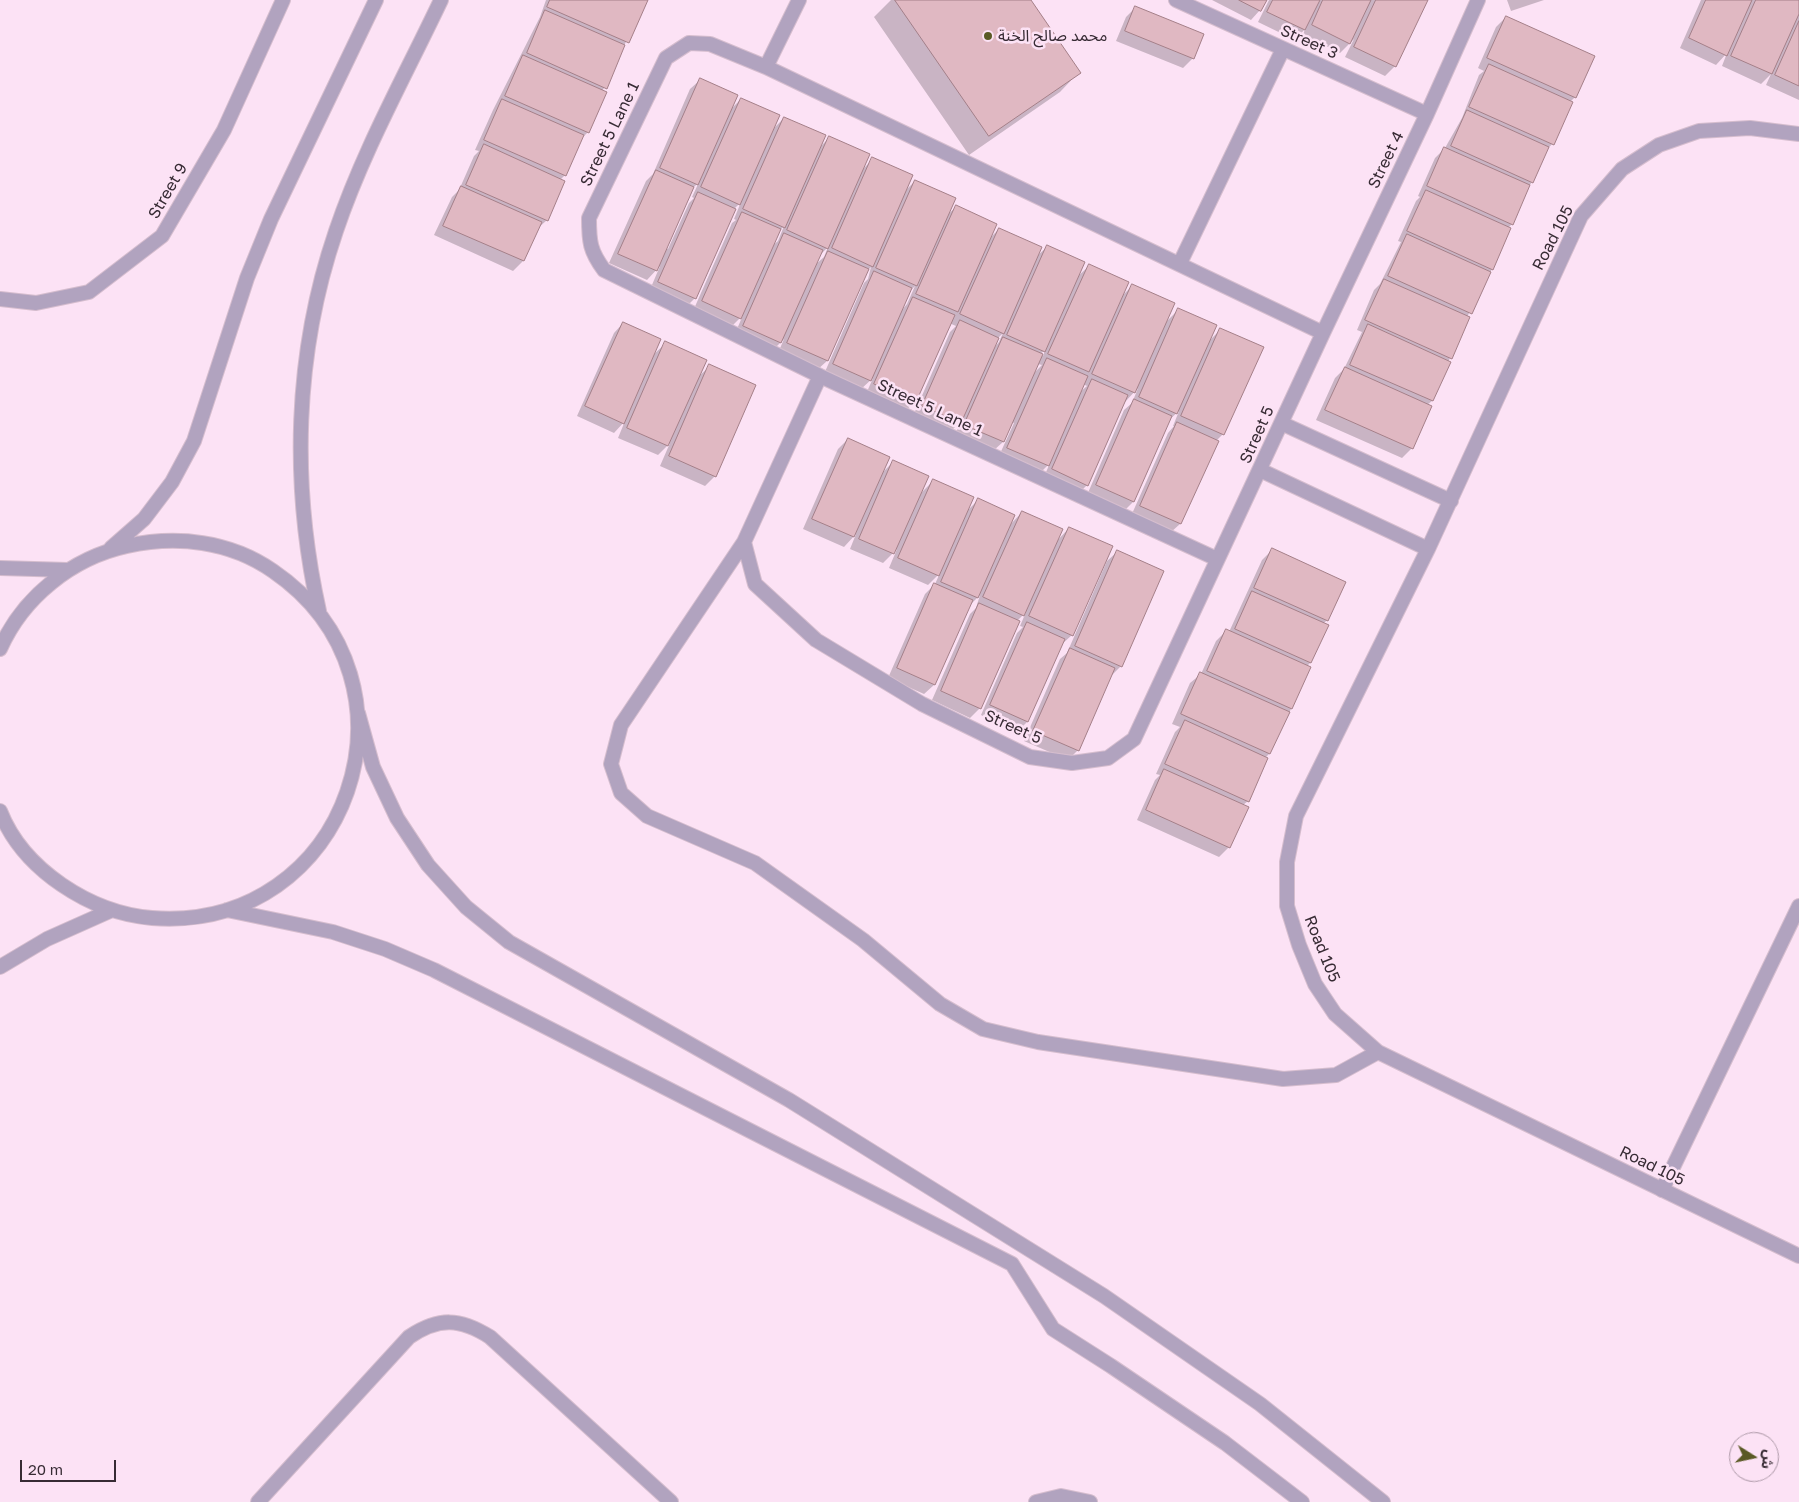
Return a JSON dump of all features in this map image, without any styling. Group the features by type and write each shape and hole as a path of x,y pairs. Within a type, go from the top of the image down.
{"street":[{"name":"Street 9","path":"0,299 36,302 89,292 162,236 224,130 283,0"},
{"path":"109,550 150,512 172,482 194,441 247,278 271,219 376,0"},
{"path":"319,612 308,559 301,495 301,412 309,338 320,284 336,231 356,179 441,0"},
{"path":"766,67 799,0"},
{"name":"Street 3","path":"1176,0 1428,114"},
{"name":"Street 4","path":"1323,333 1428,114 1478,0"},
{"name":"Street 5 Lane 1","path":"1217,559 820,376 604,270 592,254 589,238 589,218 666,58 689,43 710,44 766,67 1180,263 1323,333"},
{"path":"1180,263 1283,49"},
{"name":"Road 105","path":"1799,134 1750,128 1699,131 1659,145 1622,169 1581,216 1451,501 1296,816 1287,862 1287,906 1299,946 1315,984 1335,1014 1378,1052 1799,1256"},
{"name":"Street 5","path":"744,542 755,584 816,640 922,704 1030,757 1072,763 1108,758 1134,739 1323,333"},
{"path":"820,376 744,542 621,725 611,764 621,793 648,816 755,863 863,940 940,1004 983,1030 1038,1042 1283,1079 1336,1075 1378,1052"},
{"path":"1282,423 1451,501"},
{"path":"1260,470 1428,549"},
{"path":"0,649 22,612 43,589 68,570 109,550 147,541 186,540 224,547 260,562 292,584 319,612 334,635 346,660 354,686 358,713 359,741 355,770 347,797 335,823 300,868 270,890 227,910 198,917 170,919 140,917 112,910 78,896 48,875 23,849 0,811"},
{"path":"0,568 68,570"},
{"path":"358,713 373,767 397,818 428,865 466,907 509,942 789,1100 1096,1290 1260,1404 1383,1502"},
{"path":"1662,1190 1799,906"},
{"path":"0,967 47,939 112,910"},
{"path":"227,910 333,932 434,970 1012,1264 1053,1330 1111,1366 1225,1443 1302,1502"},
{"path":"258,1502 410,1337 424,1328 441,1322 458,1322 475,1327 490,1337 671,1502"},
{"path":"1036,1502 1061,1496 1090,1502"}],"building":[{"path":"550,0 648,0 629,43 547,7"},
{"name":"محمد صالح الخنة","path":"895,0 1031,0 1081,73 989,136"},
{"path":"1239,0 1267,0 1261,11"},
{"path":"1273,0 1320,0 1305,30 1267,12"},
{"path":"1323,0 1371,0 1350,44 1312,25"},
{"path":"1376,0 1428,0 1396,67 1354,47"},
{"path":"1706,0 1752,0 1727,56 1689,38"},
{"path":"1756,0 1799,0 1799,14 1772,74 1731,56"},
{"path":"1135,6 1204,34 1194,59 1125,31"},
{"path":"545,10 625,45 607,89 527,53"},
{"path":"1506,16 1595,56 1576,98 1487,58"},
{"path":"1799,21 1799,86 1775,75"},
{"path":"523,55 607,92 589,133 505,96"},
{"path":"1489,64 1573,102 1554,145 1469,107"},
{"path":"700,78 738,95 698,185 660,168"},
{"path":"741,98 780,115 740,205 701,187"},
{"path":"502,99 584,135 566,176 484,140"},
{"path":"1467,110 1549,147 1533,183 1451,146"},
{"path":"784,117 826,135 785,228 743,209"},
{"path":"829,136 870,154 828,249 787,230"},
{"path":"484,144 565,181 548,221 466,185"},
{"path":"1444,147 1530,185 1513,225 1427,186"},
{"path":"872,157 913,175 873,267 832,248"},
{"path":"656,170 694,187 657,271 618,254"},
{"path":"915,180 956,198 917,286 876,268"},
{"path":"461,186 542,222 524,261 443,226"},
{"path":"1426,190 1511,228 1493,270 1407,231"},
{"path":"698,192 736,209 696,299 658,282"},
{"path":"956,205 997,224 958,312 916,294"},
{"path":"742,212 781,229 741,319 702,301"},
{"path":"999,228 1042,247 1004,334 960,314"},
{"path":"784,233 823,250 781,343 743,326"},
{"path":"1407,234 1491,272 1472,314 1388,276"},
{"path":"1047,245 1085,262 1045,352 1007,335"},
{"path":"828,251 869,269 828,361 787,343"},
{"path":"1089,264 1129,282 1089,372 1048,354"},
{"path":"874,271 912,288 871,381 833,364"},
{"path":"1384,279 1470,317 1452,359 1365,320"},
{"path":"1132,284 1175,303 1135,393 1092,374"},
{"path":"913,297 955,315 916,402 874,384"},
{"path":"1178,308 1217,325 1177,414 1139,397"},
{"path":"960,320 999,338 961,423 922,406"},
{"path":"623,322 661,339 624,424 585,406"},
{"path":"1368,324 1451,362 1433,401 1350,365"},
{"path":"1220,328 1264,347 1224,435 1181,416"},
{"path":"1003,337 1043,354 1004,442 964,425"},
{"path":"665,341 707,360 668,446 627,428"},
{"path":"1047,358 1088,376 1049,466 1007,448"},
{"path":"709,364 756,385 716,477 669,456"},
{"path":"1345,367 1432,406 1413,449 1325,410"},
{"path":"1092,379 1128,395 1088,486 1052,469"},
{"path":"1134,399 1172,416 1134,502 1096,485"},
{"path":"1177,422 1219,441 1181,524 1140,506"},
{"path":"848,438 890,457 854,537 812,519"},
{"path":"893,460 929,476 894,554 859,539"},
{"path":"933,479 974,497 939,576 898,558"},
{"path":"978,498 1015,515 978,598 941,582"},
{"path":"1022,511 1063,529 1024,616 983,597"},
{"path":"1069,527 1113,546 1073,636 1029,616"},
{"path":"1272,548 1346,582 1328,621 1254,588"},
{"path":"1117,550 1164,571 1122,667 1075,646"},
{"path":"934,583 973,600 935,685 897,668"},
{"path":"1252,591 1329,625 1311,663 1235,629"},
{"path":"979,603 1020,621 981,709 941,691"},
{"path":"1027,622 1065,639 1028,722 990,705"},
{"path":"1226,629 1311,667 1292,709 1207,671"},
{"path":"1070,648 1115,668 1079,751 1033,731"},
{"path":"1200,672 1290,712 1270,754 1181,714"},
{"path":"1185,720 1268,758 1249,802 1165,764"},
{"path":"1164,769 1249,807 1230,848 1146,810"}],"place":[{"name":"محمد صالح الخنة","path":"988,36"}]}
